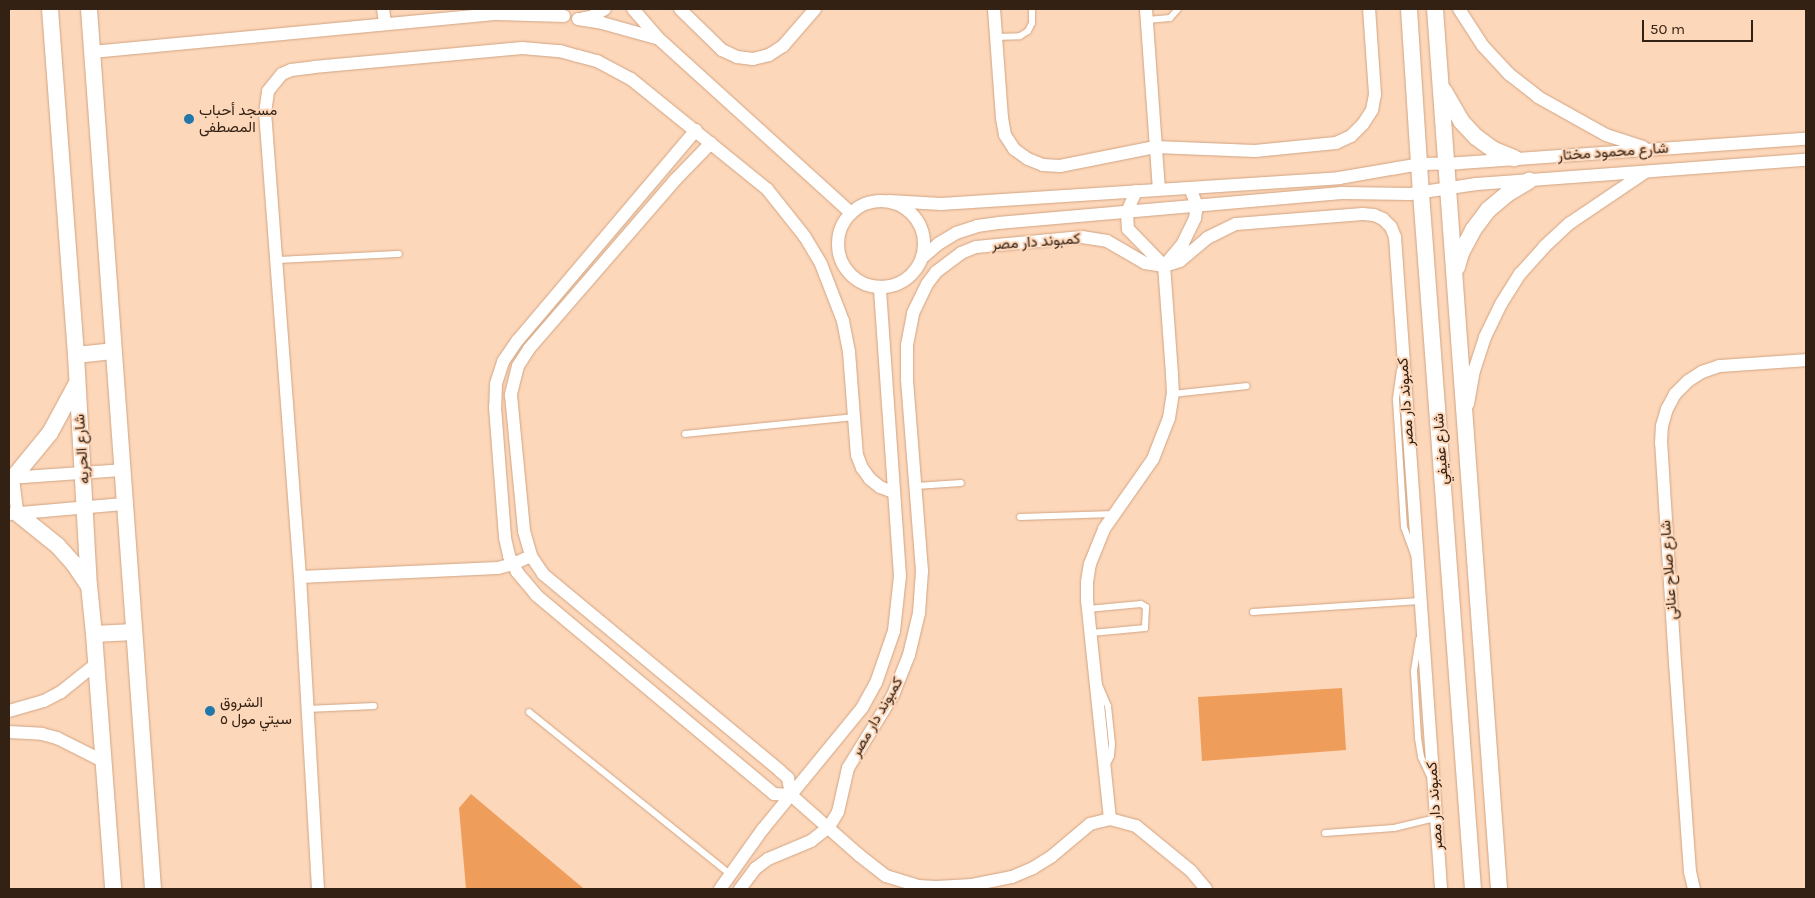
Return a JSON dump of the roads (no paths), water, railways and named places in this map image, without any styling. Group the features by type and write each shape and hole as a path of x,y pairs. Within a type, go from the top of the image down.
{"street":[{"name":"شارع الحريه","path":"50,9 84,472 88,585 94,634 112,889"},
{"path":"93,9 92,52 152,889"},
{"path":"383,9 385,24"},
{"path":"551,9 564,16"},
{"path":"578,19 591,17 605,9"},
{"path":"633,9 658,38 851,213"},
{"path":"680,9 722,50 737,57 753,59 769,55 783,46 815,9"},
{"path":"994,9 1002,118 1006,135 1014,149 1028,159 1043,165 1077,164 1132,150 1156,147 1255,151 1336,143 1351,136 1363,124 1372,110 1375,94 1369,9"},
{"name":"شارع عفيفي","path":"1409,9 1421,193 1474,889"},
{"name":"شارع عفيفي","path":"1435,9 1466,414 1480,658 1498,889"},
{"path":"1458,9 1483,46 1509,74 1538,97 1606,135 1650,150"},
{"path":"92,52 497,14 564,16 602,23 658,38"},
{"path":"1146,15 1158,190"},
{"path":"318,889 300,577 266,103 268,91 273,82 282,74 291,70 522,48 560,51 597,62 631,78 767,189 805,237 821,264 843,321 849,352 857,455 862,468 870,479 880,487 894,492"},
{"path":"1441,82 1449,103 1466,127 1494,150 1514,158"},
{"path":"696,130 517,341 503,362 496,384 495,406 505,538 513,564 523,581 536,596 774,794 791,795 829,827 858,855 886,876 918,886 951,887 989,882 1033,868 1052,856 1081,830 1100,821 1110,820 1123,821 1136,826 1191,871 1206,889"},
{"name":"شارع محمود مختار","path":"889,201 941,204 1136,192 1339,178 1420,164 1446,164 1806,139"},
{"path":"712,143 663,194 529,349 518,366 513,385 512,405 524,531 531,556 543,574 780,770 788,778 791,795"},
{"name":"شارع محمود مختار","path":"922,258 950,237 977,226 1342,193 1421,193 1448,188 1529,181 1806,160"},
{"path":"1466,414 1474,371 1485,337 1501,304 1520,274 1544,247 1570,223 1646,172"},
{"path":"1455,277 1461,253 1473,230 1494,205 1507,194 1529,181"},
{"path":"1164,266 1183,243 1195,218 1197,206 1190,188"},
{"path":"1110,820 1088,609 1087,582 1090,564 1104,529 1153,459 1162,439 1173,394 1164,266 1130,233 1126,223 1127,212 1136,192"},
{"path":"875,201 889,201 903,206 918,222 922,229 924,244 922,258 915,270 905,279 893,285 880,287 856,279 847,270 841,259 838,247 839,235 843,223 851,213 862,205 875,201"},
{"name":"كمبوند دار مصر","path":"740,889 756,868 768,859 781,851 811,841 829,827 838,812 848,768 893,695 902,675 915,634 922,578 906,361 909,328 913,313 926,284 948,261 961,253 991,244 1082,237 1107,241 1145,263 1164,266 1180,261 1207,238 1236,224 1374,215 1384,219 1391,227 1395,237 1440,875 1439,889"},
{"path":"720,889 791,795 862,708 887,658 896,622 900,576 880,287"},
{"path":"76,354 113,351"},
{"name":"شارع صلاح عنانى","path":"1694,889 1690,872 1675,656 1662,426 1667,409 1676,394 1688,381 1702,372 1719,366 1806,360"},
{"path":"13,513 11,478 50,433 77,383"},
{"path":"11,478 122,470"},
{"path":"13,513 124,504"},
{"path":"13,513 57,544 88,585"},
{"path":"300,577 498,568 531,556"},
{"path":"94,634 134,632"},
{"path":"1456,660 1480,658"},
{"path":"13,711 44,701 61,692 96,664"},
{"path":"13,711 23,715 24,722 14,732"},
{"path":"14,732 42,734 57,738 104,761"}],"lane":[{"path":"996,37 1020,36 1028,31 1032,23 1032,9"},
{"path":"1146,15 1170,18 1178,9"},
{"path":"276,260 399,254"},
{"path":"1173,394 1247,386"},
{"path":"685,434 854,417"},
{"path":"916,486 961,483"},
{"path":"1020,517 1114,514"},
{"path":"1253,612 1420,601"},
{"path":"1088,609 1141,604 1146,607 1145,628 1091,633"},
{"path":"307,710 374,706"},
{"path":"529,712 730,874"},
{"path":"1325,834 1394,828 1435,818"}],"place":[{"name":"مسجد أحباب المصطفى","path":"189,119"},
{"name":"الشروق سيتي مول ٥","path":"210,711"}]}
